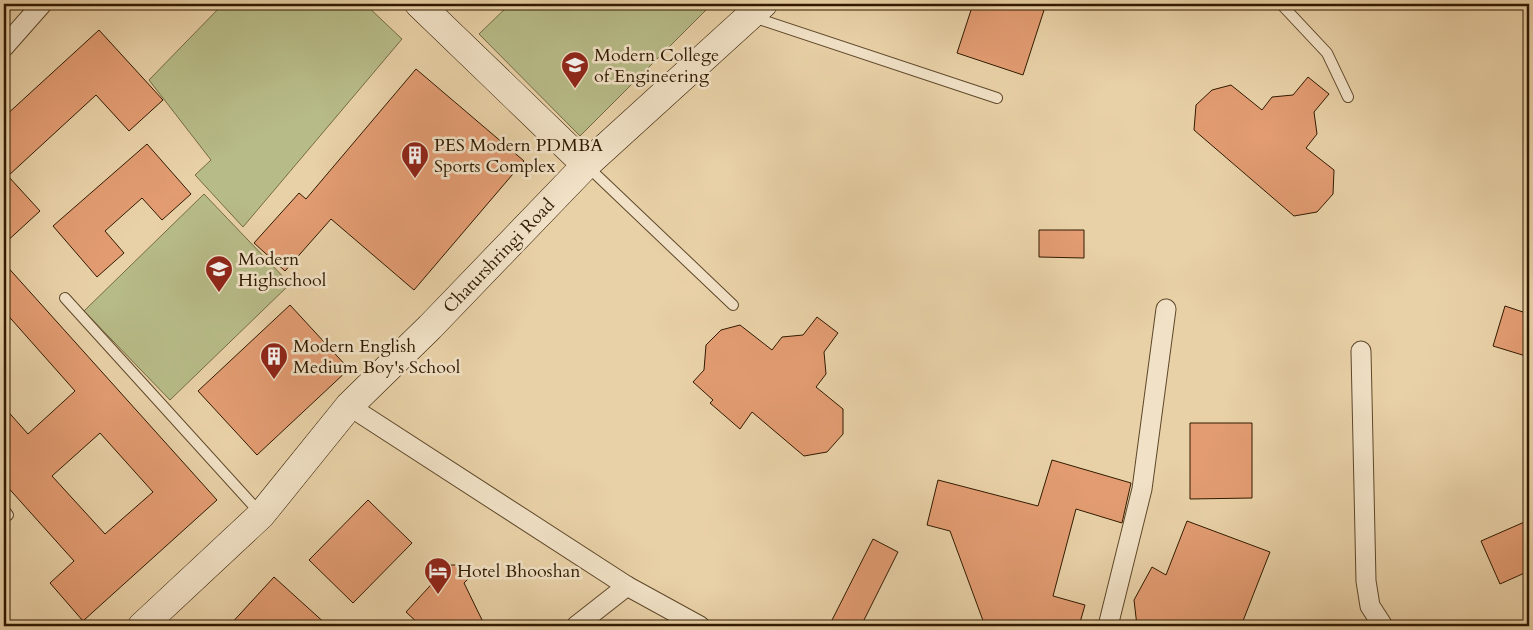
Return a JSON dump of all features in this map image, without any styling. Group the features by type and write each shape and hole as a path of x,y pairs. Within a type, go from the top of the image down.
{"street":[{"path":"4,47 42,4"},
{"path":"419,4 586,165"},
{"name":"Chaturshringi Road","path":"142,626 261,514 350,406 430,327 586,165 757,10"},
{"path":"1108,626 1142,489 1166,309"},
{"path":"1361,351 1366,581 1370,606 1382,626"},
{"path":"350,406 627,586 700,626"},
{"path":"576,626 627,586"}],"lane":[{"path":"1281,4 1327,53 1348,96"},
{"path":"757,10 997,98"},
{"path":"586,165 733,305"},
{"path":"64,298 261,514"}],"green space":[{"path":"223,4 365,4 402,39 243,227 195,175 211,160 149,80"},
{"name":"Modern College of Engineering","path":"510,4 712,4 580,136 479,34"},
{"path":"204,194 290,284 170,400 84,311"}],"building":[{"path":"973,4 1046,4 1023,75 957,53"},
{"path":"99,30 163,100 129,131 96,95 8,176 40,211 4,244 4,117"},
{"name":"PES Modern PDMBA Sports Complex","path":"416,69 524,161 414,290 331,219 285,271 254,243 299,193 306,199"},
{"path":"1308,77 1329,94 1314,112 1317,134 1306,148 1334,170 1333,194 1317,212 1294,216 1194,130 1196,105 1212,90 1231,85 1262,110 1272,97 1293,95"},
{"path":"147,144 191,194 162,220 142,198 105,231 124,253 97,277 53,226"},
{"path":"1039,230 1084,230 1084,258 1039,257"},
{"path":"4,263 217,500 83,621 50,583 74,561 4,483 4,407 28,434 75,391 4,311","holes":["100,433 153,492 105,534 52,476"]},
{"name":"Modern English Medium Boy's School","path":"290,305 349,369 257,455 198,391"},
{"path":"1505,306 1529,314 1529,357 1493,346"},
{"path":"817,317 838,333 824,352 826,374 816,387 843,409 843,434 827,452 804,456 752,412 740,429 710,403 713,400 693,382 704,370 706,345 721,330 740,325 772,350 782,337 803,335"},
{"path":"1190,423 1252,423 1252,498 1190,499"},
{"path":"1052,460 1131,483 1122,523 1076,509 1053,596 1085,605 1079,626 985,626 950,531 927,525 938,480 1038,506"},
{"path":"368,500 412,543 353,603 309,560"},
{"path":"1529,520 1529,571 1500,584 1481,541"},
{"path":"1187,521 1270,552 1241,626 1137,626 1134,600 1152,567 1166,575"},
{"path":"873,539 898,552 861,626 829,626"},
{"path":"445,565 456,565 470,577 464,583 485,626 421,626 406,612 440,575"},
{"path":"274,577 328,626 229,626"}],"place":[{"name":"Modern College of Engineering","path":"575,89"},
{"name":"PES Modern PDMBA Sports Complex","path":"415,179"},
{"name":"Modern Highschool","path":"219,293"},
{"name":"Modern English Medium Boy's School","path":"274,380"},
{"name":"Hotel Bhooshan","path":"438,595"}]}
